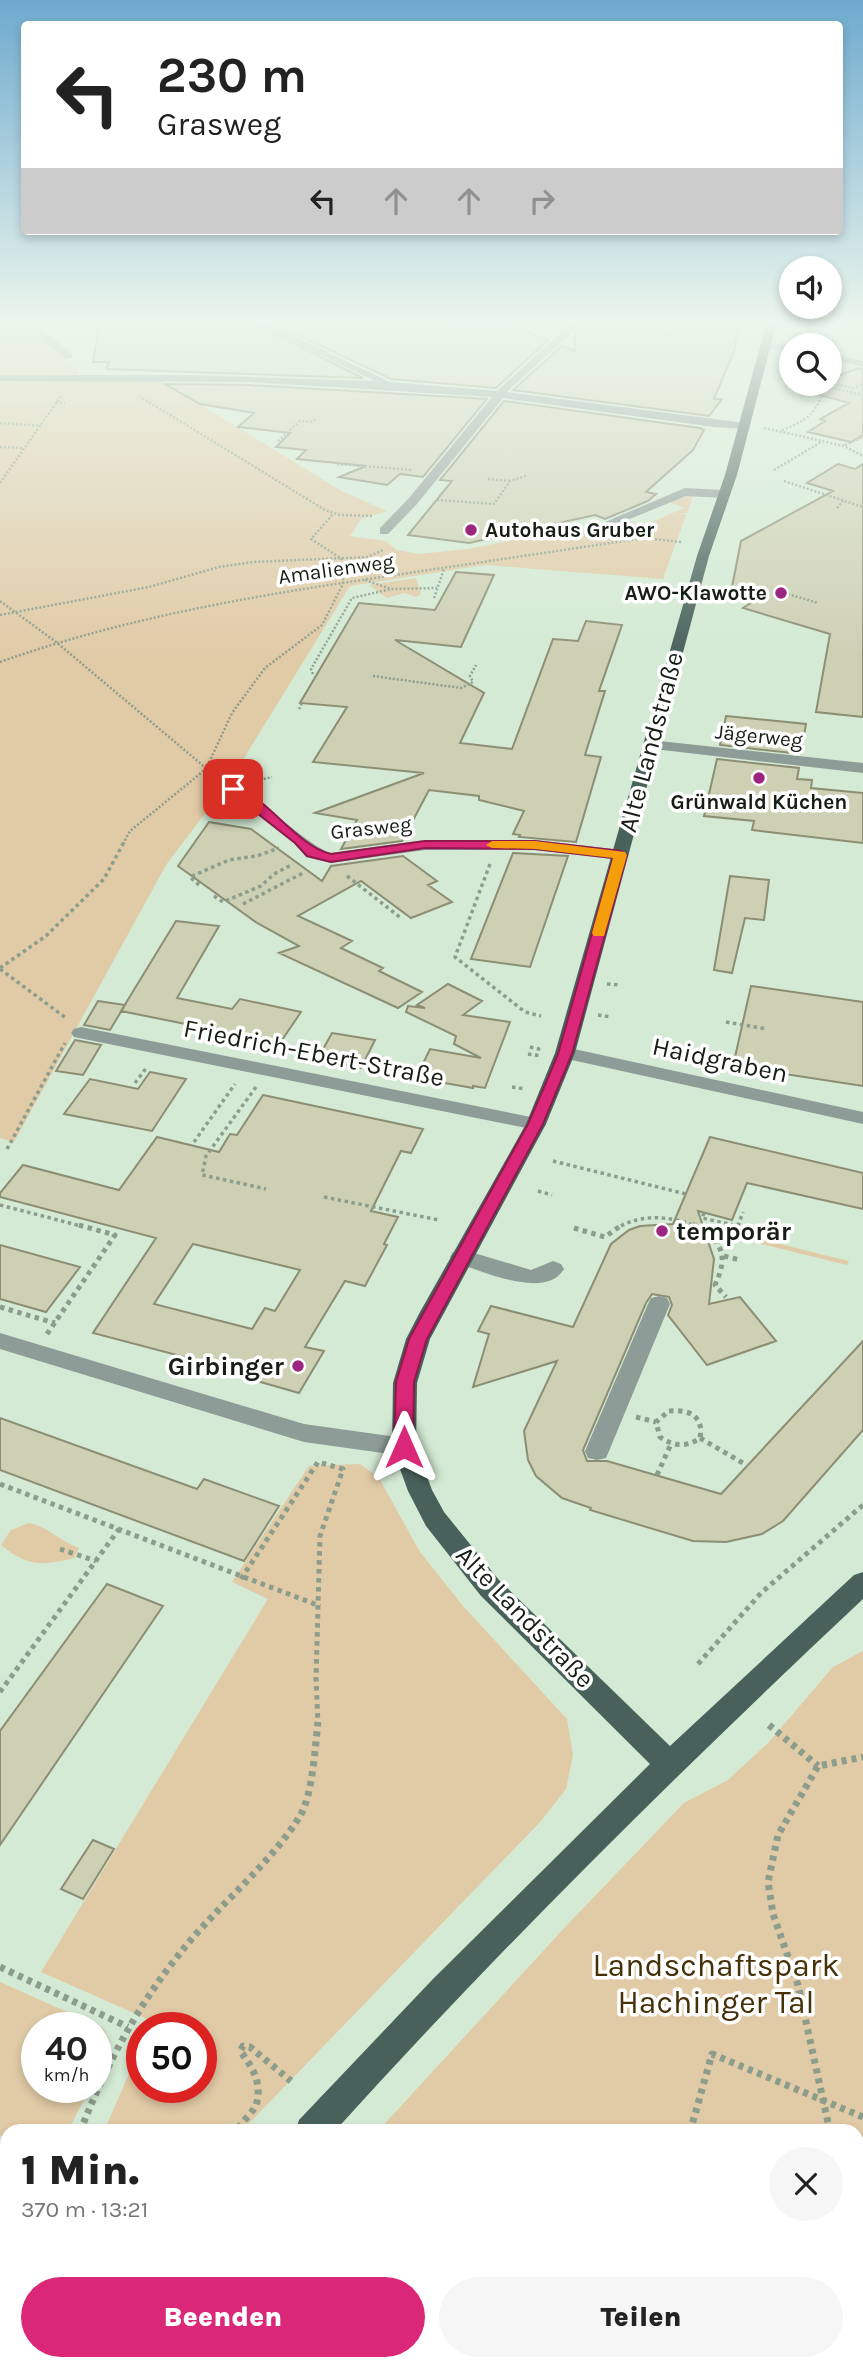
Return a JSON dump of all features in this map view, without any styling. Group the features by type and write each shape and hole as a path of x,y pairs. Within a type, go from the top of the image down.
{"main road":[{"name":"Alte Landstraße","path":"669,1764 490,1588 435,1519 419,1491 404,1447 405,1382 431,1312 536,1124 565,1054 706,544 742,436"},
{"path":"318,2124 500,1930 669,1764 863,1583"}],"street":[{"path":"384,531 415,499 466,436"},
{"path":"611,523 685,492 724,494"},
{"name":"Jägerweg","path":"650,745 863,768"},
{"name":"Grasweg","path":"233,789 300,840 312,853 331,858 425,845 535,845 621,855"},
{"name":"Friedrich-Ebert-Straße","path":"83,1031 536,1124"},
{"name":"Haidgraben","path":"565,1054 863,1118"},
{"path":"461,1257 533,1278 553,1269"},
{"path":"597,1451 659,1304"},
{"path":"0,1341 304,1433 404,1447"}],"path":[{"path":"0,482 34,436"},
{"path":"199,436 293,488 333,514 396,519"},
{"path":"278,441 284,436"},
{"path":"804,436 844,446 863,456"},
{"path":"844,446 863,437"},
{"path":"774,470 824,441"},
{"path":"0,447 24,448"},
{"path":"337,464 436,472"},
{"path":"488,479 510,481 528,475"},
{"path":"415,499 494,504 510,481"},
{"path":"784,481 863,507"},
{"path":"837,508 843,501"},
{"path":"333,514 312,539 342,559"},
{"path":"0,615 15,610 149,587 219,567 253,562 342,559 378,554 392,540 384,531"},
{"name":"Amalienweg","path":"0,662 56,642 163,614 254,596 644,538 682,542"},
{"path":"7,1149 83,1031 0,968 46,936 104,878 130,831 206,769 232,713 265,668 322,625 343,584 342,559"},
{"path":"434,598 444,569"},
{"path":"365,580 391,589"},
{"path":"313,674 311,669 352,598 391,589 438,589"},
{"path":"788,594 818,603"},
{"path":"0,601 56,642 233,789"},
{"path":"373,676 424,684 447,684 460,688 473,682 470,676 476,666"},
{"path":"299,709 302,703"},
{"path":"199,885 190,877 229,860 257,856 300,840"},
{"path":"214,896 223,902 261,886 274,874 312,853"},
{"path":"243,904 331,858 343,873 401,918"},
{"path":"499,858 489,865 455,957 525,1012 541,1016"},
{"path":"726,1022 767,1028"},
{"path":"266,1189 202,1175 206,1156 268,1071"},
{"path":"194,1142 237,1082"},
{"path":"553,1161 686,1194"},
{"path":"538,1191 552,1195"},
{"path":"324,1197 439,1220"},
{"path":"0,1205 115,1236 34,1351"},
{"path":"717,1242 735,1233 743,1212"},
{"path":"690,1223 703,1215 734,1225"},
{"path":"574,1228 605,1237 620,1225 640,1218 665,1217 690,1223 717,1242 723,1256 723,1272 715,1285 726,1297"},
{"path":"723,1256 740,1260"},
{"path":"0,1307 55,1323"},
{"path":"684,1410 701,1422 700,1438 684,1445 671,1444 657,1432 653,1422 663,1413 684,1410"},
{"path":"700,1438 748,1466"},
{"path":"657,1475 671,1444"},
{"path":"139,2012 181,1952 271,1852 301,1814 313,1768 318,1720 316,1678 320,1536 344,1469 318,1462 241,1578"},
{"path":"0,1485 320,1606"},
{"path":"698,1664 761,1593 863,1505"},
{"path":"0,1692 119,1530"},
{"path":"60,1549 96,1561"},
{"path":"769,1725 818,1766"},
{"path":"828,2124 792,1964 771,1909 768,1883 772,1850 790,1808 818,1766 863,1757"},
{"path":"0,1967 126,2026"},
{"path":"83,2124 126,2031"},
{"path":"241,2124 256,2105 255,2070 240,2051 243,2046 250,2047 291,2081"},
{"path":"692,2124 712,2054 863,2117"}],"green space":[{"path":"0,436 251,436 340,490 387,511 361,519 350,536 386,541 397,550 419,554 468,549 571,528 580,531 626,520 643,526 684,508 669,502 694,494 687,513 682,513 686,515 663,579 485,565 350,586 231,779 166,865 14,1142 0,1138"},
{"path":"416,578 421,594 416,597 405,593 387,598 369,585"},
{"path":"748,1236 849,1261 847,1265 746,1240"},
{"path":"360,1464 379,1478 420,1552 463,1606 567,1719 573,1755 566,1789 541,1821 249,2124 107,2124 126,2081 126,2103 217,2103 217,2012 132,2012 41,1972 268,1599 232,1582 309,1466"},
{"path":"29,1523 79,1548 74,1558 35,1563 19,1557 1,1545 11,1530"},
{"name":"Landschaftspark Hachinger Tal","path":"863,1651 863,2124 384,2124 568,1924 684,1803 728,1780 768,1743 833,1667"},
{"path":"0,1982 67,2012 21,2012 21,2103 82,2103 72,2124 0,2124"}],"building":[{"path":"287,436 457,436 423,477 400,474 387,485 339,477 366,466 297,459 306,450 276,447"},
{"path":"476,436 701,436 693,450 646,492 656,494 648,501 605,519 595,515 469,543 408,535 452,481 440,480"},
{"path":"824,436 862,436 851,442"},
{"path":"838,464 855,469 863,464 863,717 816,712 830,634 743,608 757,599 731,592 741,541 833,491 807,483"},
{"path":"456,572 494,575 461,647 395,640 484,693 460,743 512,749 553,639 578,641 586,621 622,625 599,691 605,691 585,755 601,757 576,842 519,837 520,835 513,834 524,811 479,800 479,796 429,790 402,841 341,849 357,820 315,813 424,773 313,762 347,707 300,703 359,603 435,610"},
{"path":"726,716 806,724 801,754 720,745"},
{"path":"717,759 799,768 797,779 812,780 811,788 863,793 863,843 752,830 754,821 704,816"},
{"path":"209,822 251,829 322,881 331,866 403,856 437,881 428,885 452,902 411,918 361,881 298,916 352,941 341,948 383,968 379,971 422,992 398,1008 279,953 299,946 257,923 178,866"},
{"path":"513,853 568,856 530,967 471,959"},
{"path":"730,876 769,880 764,920 745,918 732,973 714,970"},
{"path":"176,921 219,926 177,998 232,1009 240,999 301,1012 280,1043 121,1011"},
{"path":"448,984 482,1001 463,1015 510,1022 485,1088 416,1078 430,1049 481,1058 454,1044 456,1036 406,1012 408,1006 425,1008 417,1005"},
{"path":"751,986 863,1002 863,1086 733,1066"},
{"path":"98,1001 125,1005 110,1030 84,1025"},
{"path":"332,1033 375,1040 361,1068 317,1060"},
{"path":"75,1040 101,1045 83,1075 56,1071"},
{"path":"150,1072 186,1079 152,1131 64,1114 90,1079 138,1089"},
{"path":"263,1095 423,1129 411,1153 401,1151 371,1211 398,1217 384,1244 387,1245 365,1286 345,1281 305,1347 324,1351 299,1393 243,1377 245,1373 93,1333 156,1238 0,1197 0,1193 23,1165 119,1190 157,1137 219,1152 230,1134 237,1135","holes":["193,1244 300,1270 275,1311 265,1308 252,1329 154,1304"]},
{"path":"710,1137 863,1173 863,1209 747,1183 732,1220 698,1211 714,1259 709,1304 740,1297 776,1341 707,1365 668,1315 672,1305 669,1297 652,1294 583,1450 587,1461 607,1461 721,1494 863,1341 863,1430 783,1521 762,1534 726,1542 693,1541 590,1510 591,1508 562,1498 536,1476 528,1460 524,1431 557,1361 473,1387 489,1334 478,1331 491,1306 573,1327 611,1244 629,1230 640,1226 673,1224"},
{"path":"0,1245 80,1267 46,1312 0,1299"},
{"path":"0,1418 197,1489 204,1479 279,1506 244,1561 0,1470"},
{"path":"107,1584 163,1606 0,1845 0,1731"},
{"path":"93,1840 114,1849 83,1899 61,1889"}],"slow traffic":[{"path":"492,845 535,845 621,855 599,933"}],"place":[{"name":"Autohaus Gruber","path":"471,530"},
{"name":"AWO-Klawotte","path":"781,593"},
{"name":"Grünwald Küchen","path":"759,778"},
{"name":"temporär","path":"662,1231"},
{"name":"Girbinger","path":"298,1366"}],"route":[{"path":"233,789 300,840 312,853 331,858 347,858 425,845 535,845 621,855 565,1054 536,1124 418,1339 405,1382 404,1447"}]}
